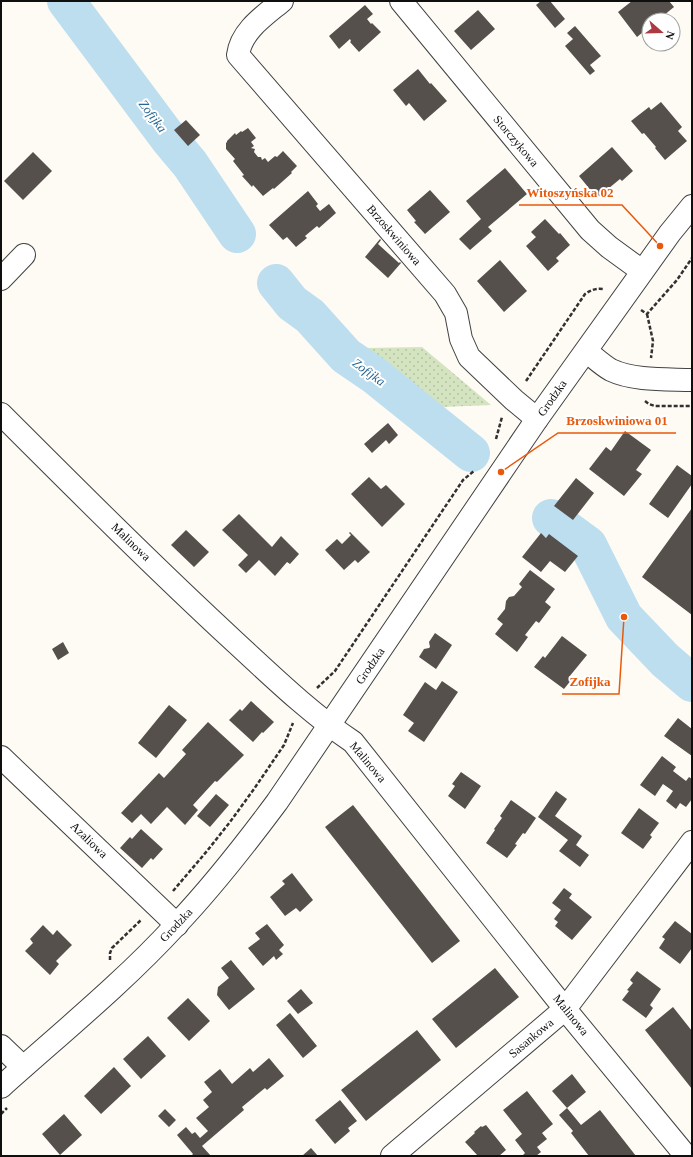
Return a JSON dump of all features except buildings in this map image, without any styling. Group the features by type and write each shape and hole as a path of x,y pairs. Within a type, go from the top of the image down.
{"street":[{"name":"Brzoskwiniowa","path":"282,1 257,22 244,37 239,47 238,55 445,294 456,313 461,339 469,357 514,400 537,419"},
{"name":"Storczykowa","path":"400,1 590,230 609,247 642,271"},
{"name":"Grodzka","path":"7,1095 23,1067 124,977 177,925 236,857 277,802 537,419 642,271 692,206"},
{"path":"1,279 24,255"},
{"path":"586,351 611,370 633,377 692,380"},
{"name":"Malinowa","path":"1,414 191,602 304,705 329,726 353,742 566,1009 686,1156"},
{"name":"Azaliowa","path":"1,757 177,925"},
{"name":"Sasankowa","path":"392,1156 566,1009 692,842"},
{"path":"1,1046 23,1067"}],"path":[{"path":"494,442 501,419 585,294 596,288 602,289 647,314 677,280 692,258"},
{"path":"124,977 113,966 110,960 112,948 131,929 158,906 185,878 238,811 284,745 294,719 318,686 335,671 463,480 478,468"},
{"path":"1,1114 7,1095"}],"green space":[{"path":"422,347 491,405 442,407 366,348"}],"waterway":[{"name":"Zofijka","path":"66,1 169,139 190,164 237,234"},
{"name":"Zofijka","path":"276,283 292,303 310,316 346,356 374,375 471,453"},
{"name":"Zofijka","path":"551,518 588,545 624,617 665,660 692,683"}],"place":[{"name":"Witoszyńska 02","path":"660,246"},
{"name":"Brzoskwiniowa 01","path":"501,472"},
{"name":"Zofijka","path":"624,617"}]}
